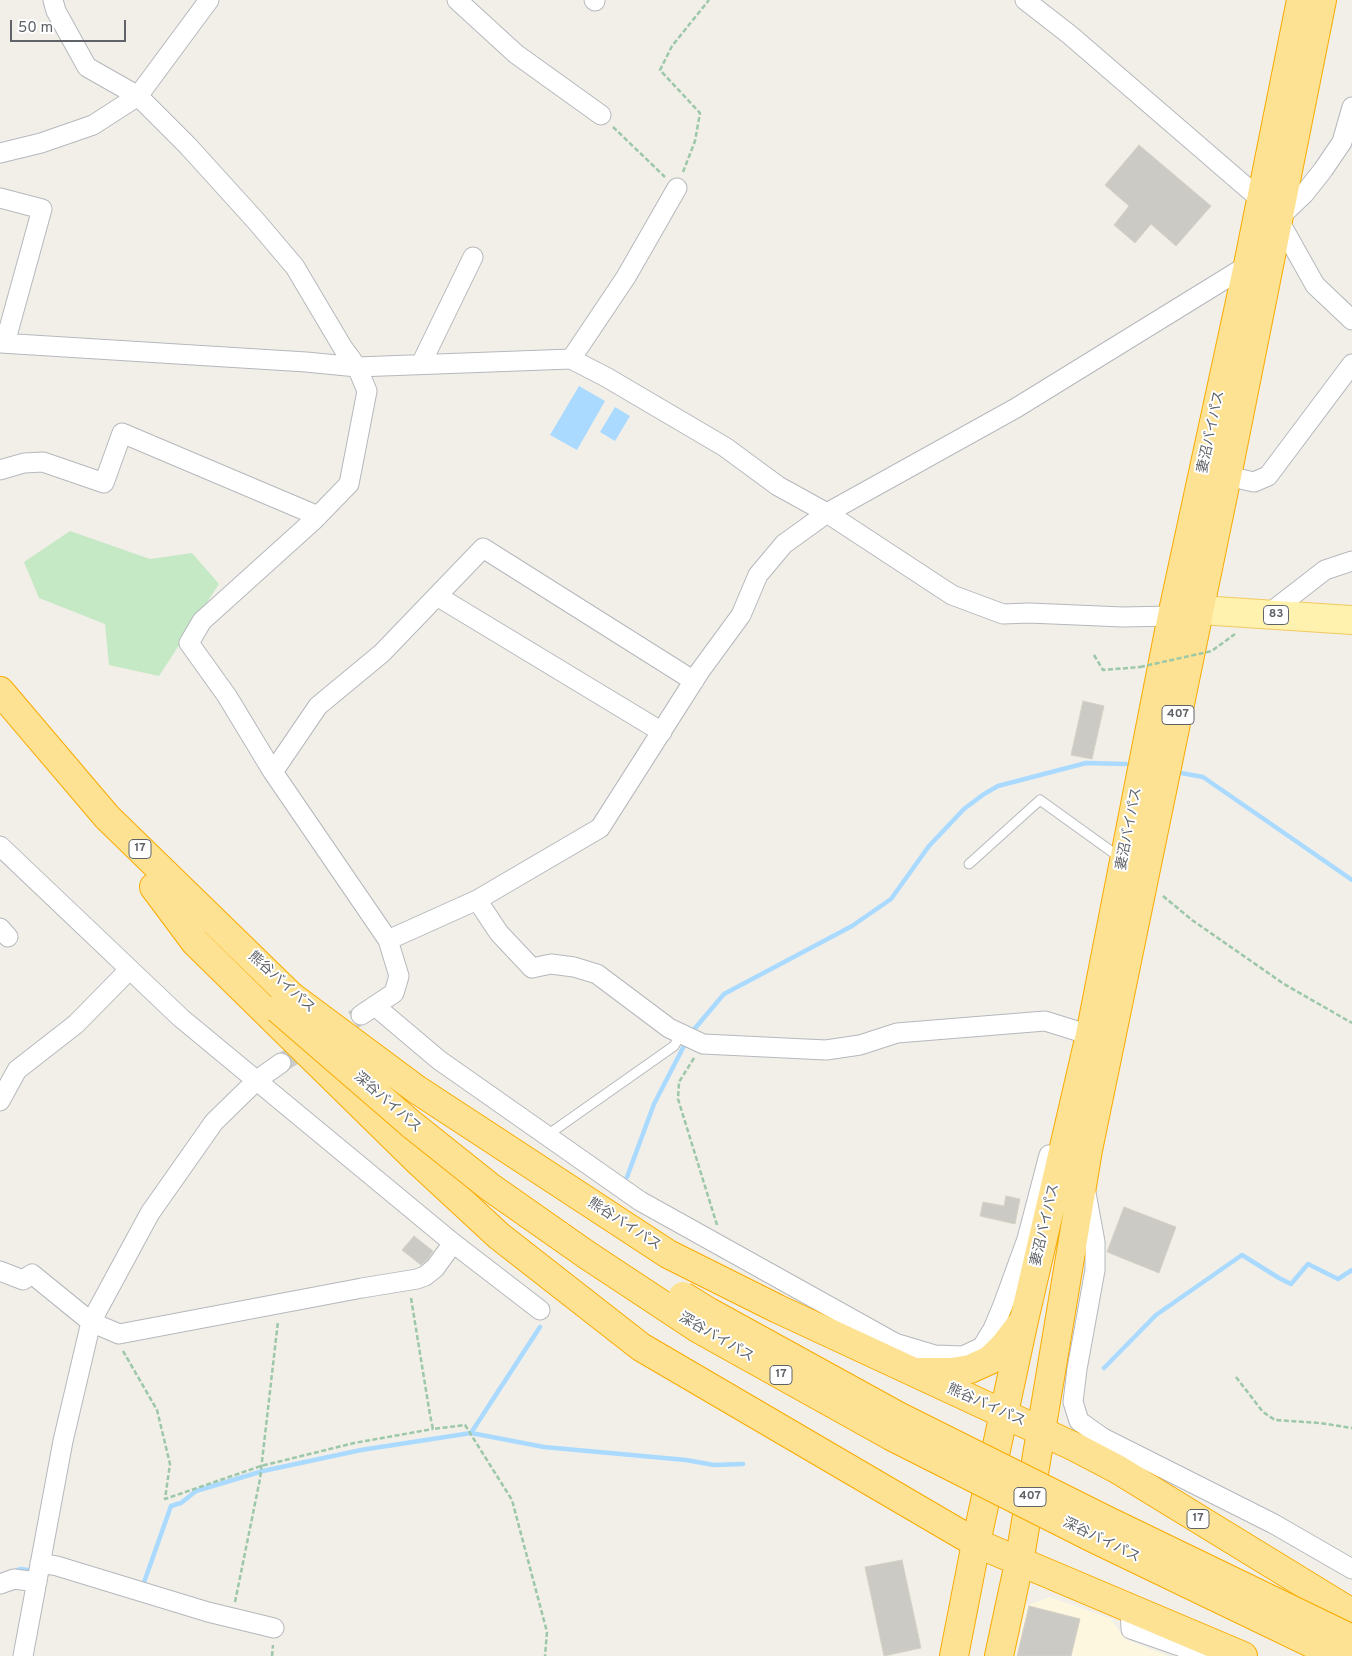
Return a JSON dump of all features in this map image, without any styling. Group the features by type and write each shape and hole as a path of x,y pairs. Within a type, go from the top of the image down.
{"highway":[{"name":"妻沼バイパス","path":"954,1656 976,1543 1024,1320 1068,1127 1100,1036 1143,880 1200,610 1227,476 1265,214 1301,0"},
{"name":"妻沼バイパス","path":"999,1656 1019,1563 1084,1179 1100,1036 1124,861 1172,616 1248,265 1265,214 1322,0"},
{"name":"熊谷バイパス","path":"0,691 107,817 285,1002"},
{"name":"熊谷バイパス","path":"0,720 95,827 154,887 285,1002 416,1089 668,1254 911,1372 1041,1430 1116,1469 1352,1613"},
{"name":"17","path":"154,887 195,942 418,1161 499,1236 641,1347 976,1543 1019,1563 1243,1656"},
{"name":"深谷バイパス","path":"285,1002 500,1171 594,1238 709,1312 898,1416 1113,1524 1352,1639"},
{"name":"深谷バイパス","path":"285,1002 410,1124 490,1187 587,1255 699,1329 891,1436 1092,1538 1338,1656"},
{"name":"407","path":"911,1372 952,1372 970,1369 990,1360 1004,1346 1024,1320"}],"main road":[{"name":"83","path":"1200,610 1352,620"}],"street":[{"path":"53,0 56,11 87,67 138,96 194,152 295,267 343,348 357,367 366,391 349,484 318,516 202,621 189,643 227,696 273,772 388,940 400,976 394,993 368,1010 640,1201 895,1343 935,1355 963,1356 982,1347 993,1329 1027,1239 1056,1125 1068,1127"},
{"path":"0,153 41,143 93,125 138,96 209,0"},
{"path":"457,0 516,54 601,115"},
{"path":"1026,0 1070,35 1265,214 1316,285 1352,320"},
{"path":"1265,214 1304,194 1342,142 1352,107"},
{"path":"571,359 626,277 677,188"},
{"path":"0,198 42,210 3,343 306,362 357,367 571,359 606,377 709,437 778,486 827,513 952,595 1004,614 1029,613 1123,617 1172,616 1200,610"},
{"path":"421,364 473,257"},
{"path":"388,940 477,900 600,828 694,681 741,615 758,576 784,544 827,513 1016,408 1248,265"},
{"path":"1227,476 1254,482 1268,476 1352,364"},
{"path":"0,470 24,463 43,462 104,484 122,433 318,516"},
{"path":"273,772 318,706 382,653 483,548 694,681"},
{"path":"1267,615 1325,570 1352,561"},
{"path":"437,596 662,732"},
{"path":"0,846 181,1018 453,1243 540,1310"},
{"path":"477,900 498,933 532,968 551,964 574,967 597,974 669,1028 691,1038 826,1050 860,1045 897,1033 1045,1021 1100,1036"},
{"path":"0,1100 17,1070 76,1024 129,970"},
{"path":"23,1656 63,1441 91,1322 150,1213 214,1122 257,1080 281,1063"},
{"path":"1084,1179 1095,1242 1095,1270 1072,1402 1079,1421 1103,1438 1274,1524 1352,1569"},
{"path":"0,1271 23,1280 32,1274 91,1322 112,1332 125,1334 280,1303 408,1279 418,1279 435,1268 453,1243"},
{"path":"0,1584 39,1569 57,1566 130,1589 274,1628"},
{"path":"1130,1608 1131,1629 1208,1656"}],"lane":[{"path":"969,864 1040,800 1124,861"},
{"path":"546,1136 674,1046 691,1038"}],"path":[{"path":"601,115 677,188 695,141 700,113 660,70 672,46 708,0"},
{"path":"1094,655 1103,670 1140,667 1212,651 1242,628"},
{"path":"1143,880 1192,920 1284,984 1352,1024"},
{"path":"691,1038 679,1082 678,1099 724,1248"},
{"path":"408,1279 433,1428"},
{"path":"232,1618 261,1466 280,1303"},
{"path":"112,1332 157,1410 170,1464 165,1499 261,1466 354,1443 433,1428 465,1425 512,1500 547,1632 546,1656"},
{"path":"1236,1377 1262,1412 1275,1420 1320,1423 1352,1428"}],"shaded area":[{"path":"1050,1597 1111,1619 1125,1639 1168,1656 1016,1656 1026,1606"}],"green space":[{"path":"70,531 150,559 192,553 219,584 159,676 109,665 105,624 39,598 24,562"}],"water":[{"path":"579,386 605,401 577,450 550,435"},
{"path":"615,407 630,416 615,441 600,432"}],"building":[{"path":"1139,145 1211,206 1176,246 1151,224 1135,243 1114,225 1129,206 1105,185"},
{"path":"1083,701 1104,706 1092,759 1071,755"},
{"path":"1006,1196 1020,1199 1015,1224 980,1216 983,1202 1004,1206"},
{"path":"1124,1207 1176,1227 1159,1273 1107,1252"},
{"path":"414,1236 433,1251 421,1265 402,1250"},
{"path":"902,1560 921,1648 884,1656 865,1567"},
{"path":"1029,1606 1080,1619 1071,1656 1017,1656"}],"waterway":[{"path":"691,1033 724,994 852,926 891,899 929,846 964,809 984,794 998,786 1086,763 1126,764"},
{"path":"1181,773 1203,777 1352,880"},
{"path":"627,1177 654,1104 686,1042"},
{"path":"1104,1368 1156,1315 1242,1255 1291,1284 1308,1264 1338,1279 1352,1270"},
{"path":"471,1433 540,1327"},
{"path":"142,1588 171,1506 181,1503 196,1491 263,1471 361,1450 471,1433 544,1447 686,1460 714,1465 743,1464"},
{"path":"15,1571 21,1569 34,1571"}],"tunnel":[{"path":"281,1063 361,1015"}]}
